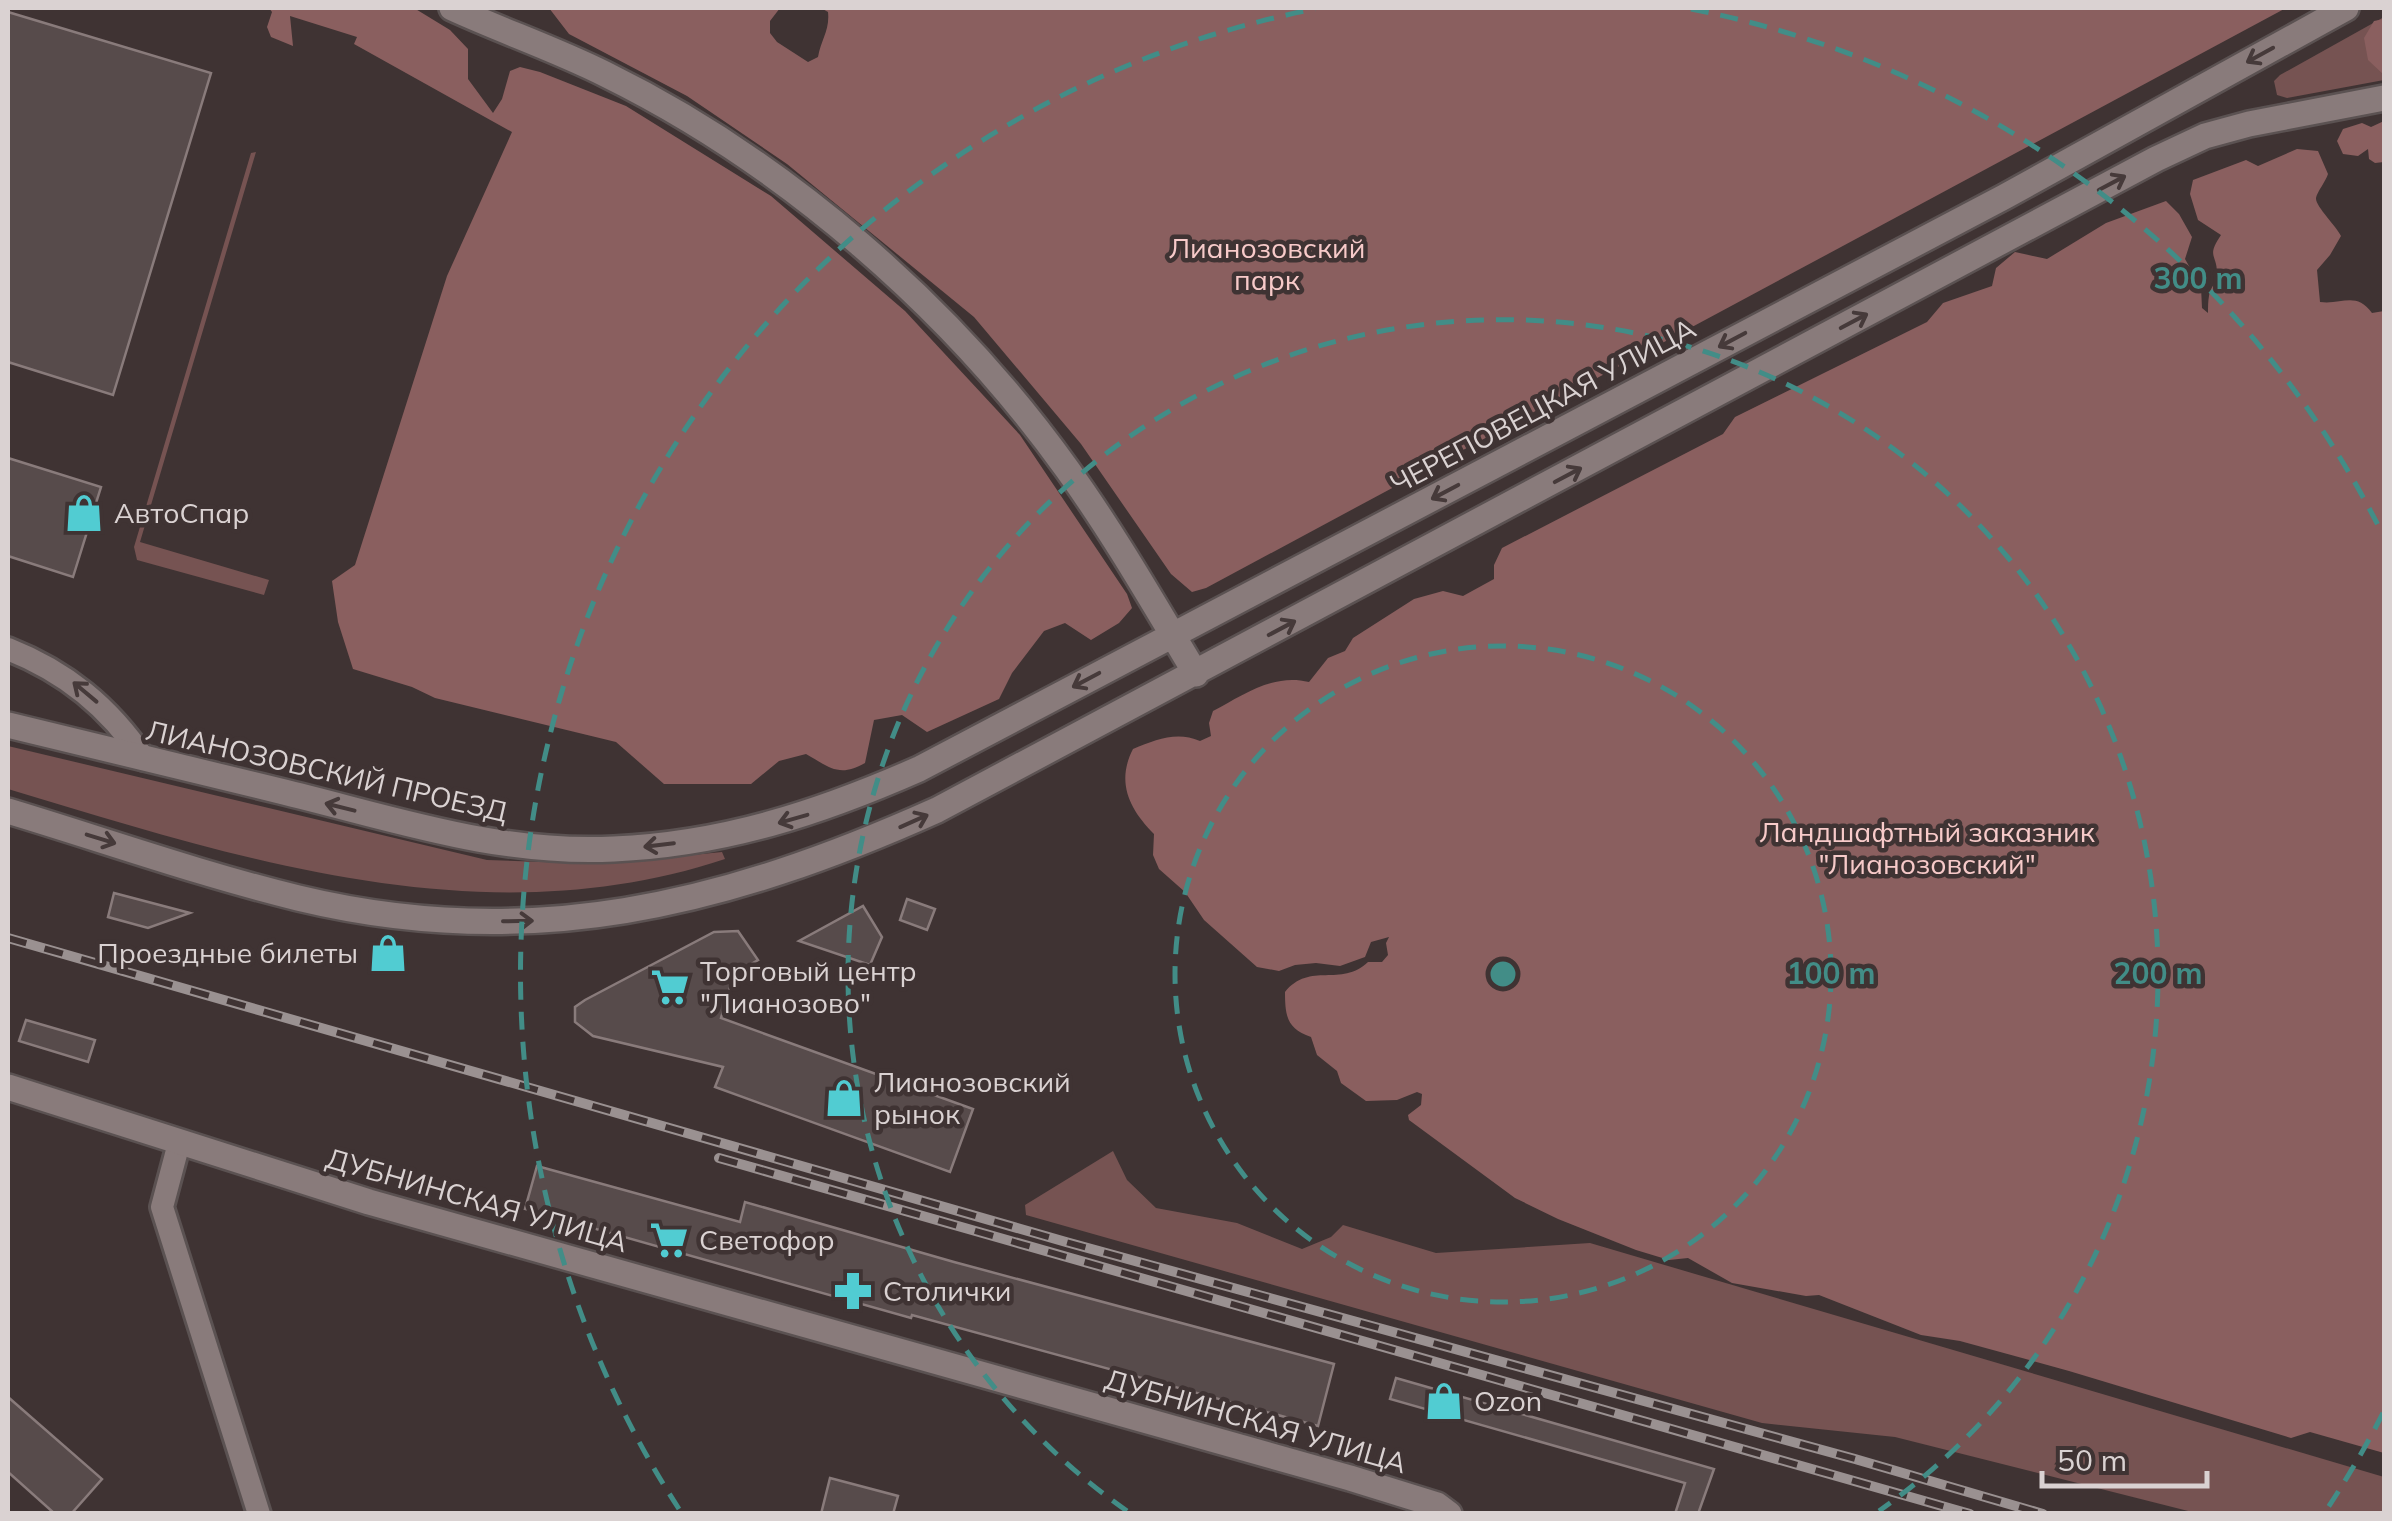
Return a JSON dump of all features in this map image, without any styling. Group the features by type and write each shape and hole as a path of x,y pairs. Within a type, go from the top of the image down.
{"main road":[{"path":"452,8 499,17 732,148 788,187 901,280 1040,432 1196,674"},
{"name":"ЧЕРЕПОВЕЦКАЯ УЛИЦА","path":"756,829 804,816 919,769 2004,197 2346,8"},
{"path":"8,810 296,898 421,918 517,922 626,913 744,885 938,810 2156,159 2204,136 2384,98"},
{"name":"ЛИАНОЗОВСКИЙ ПРОЕЗД","path":"8,725 489,844 610,850 692,842 756,829"},
{"name":"ДУБНИНСКАЯ УЛИЦА","path":"8,1088 386,1207 1350,1478 1437,1505 1449,1514"}],"street":[{"path":"8,649 71,681 105,710 144,759"},
{"path":"179,1143 162,1207 259,1514"}],"shaded area":[{"path":"2384,17 2384,80 2287,98 2277,95 2274,81 2280,75"},
{"path":"256,152 140,542 269,580 264,595 137,560 134,547 251,153"},
{"path":"8,746 487,860 603,864 722,852 725,859 635,882 544,892 453,890 363,880 184,841 8,789"},
{"path":"1113,1151 1127,1180 1156,1208 1237,1223 1302,1249 1331,1237 1343,1225 1436,1253 1590,1243 2384,1477 2384,1513 2196,1513 1895,1437 1762,1423 1026,1215 1025,1205"}],"green space":[{"path":"269,8 414,8 450,30 468,49 468,79 493,113 502,99 510,71 520,67 540,72 626,106 771,196 905,311 1020,435 1127,594 1132,608 1119,623 1091,640 1065,623 1044,631 1012,673 999,699 927,732 902,715 874,720 865,763 848,770 834,769 806,754 779,761 751,784 664,784 616,742 435,698 353,669 338,622 332,581 355,565 447,276 512,132 354,44 357,37 290,16 293,46 271,37 267,27 272,12"},
{"name":"Лианозовский парк","path":"549,8 780,8 770,21 770,33 808,62 818,57 827,30 828,12 821,8 2286,8 1206,588 1192,592 1171,574 1081,444 974,317 787,164 687,96 569,34"},
{"path":"2384,19 2384,75 2368,60 2364,38 2374,21"},
{"path":"2384,121 2384,162 2369,159 2368,149 2358,156 2343,154 2337,141 2343,129 2362,123 2371,127"},
{"name":"Ландшафтный заказник \"Лианозовский\"","path":"2297,149 2318,151 2328,174 2317,202 2341,236 2317,270 2320,302 2354,301 2372,313 2384,311 2384,1453 2310,1432 2291,1438 2069,1371 1960,1341 1921,1335 1819,1295 1732,1283 1688,1258 1669,1260 1558,1219 1515,1198 1409,1120 1408,1115 1421,1105 1422,1094 1366,1101 1341,1083 1337,1071 1317,1055 1311,1037 1289,1021 1285,992 1295,983 1315,976 1347,973 1368,962 1382,962 1388,955 1389,937 1371,942 1365,957 1340,966 1316,963 1279,971 1257,967 1204,920 1185,892 1159,869 1153,855 1154,834 1138,815 1128,794 1126,773 1133,749 1166,738 1200,741 1211,736 1209,723 1213,711 1271,683 1309,682 1328,658 1345,651 1353,638 1414,599 1443,591 1463,596 1494,579 1494,565 1502,548 1723,434 1735,417 1927,322 1943,303 1992,286 1996,268 2015,252 2047,259 2106,223 2166,201 2192,237 2185,259 2201,287 2202,308 2208,313 2217,273 2213,252 2221,235 2198,220 2190,194 2193,180 2246,160 2258,166"}],"building":[{"path":"8,12 211,73 113,395 8,362"},
{"path":"8,458 101,487 73,577 8,556"},
{"path":"114,893 190,913 148,928 108,917"},
{"path":"907,899 935,909 927,930 900,920"},
{"path":"863,906 882,937 870,965 799,941"},
{"path":"738,931 758,960 734,974 721,1018 973,1109 950,1172 715,1087 723,1067 593,1036 575,1022 575,1007 585,1000 714,932"},
{"path":"26,1020 95,1040 88,1062 19,1041"},
{"path":"537,1166 740,1222 745,1202 1334,1364 1318,1426 912,1315 911,1318 525,1209"},
{"path":"1396,1378 1714,1469 1698,1514 1675,1514 1685,1483 1390,1399"},
{"path":"8,1397 102,1479 71,1514 55,1514 8,1472"},
{"path":"830,1478 898,1496 893,1514 821,1514"}],"railway":[{"path":"8,938 1066,1242 2043,1514"},
{"path":"719,1158 1970,1514"}],"place":[{"name":"АвтоСпар","path":"84,513"},
{"name":"Проездные билеты","path":"388,953"},
{"name":"Торговый центр \"Лианозово\"","path":"670,987"},
{"name":"Лианозовский рынок","path":"844,1098"},
{"name":"Светофор","path":"669,1240"},
{"name":"Столички","path":"853,1291"},
{"name":"Ozon","path":"1444,1401"}]}
